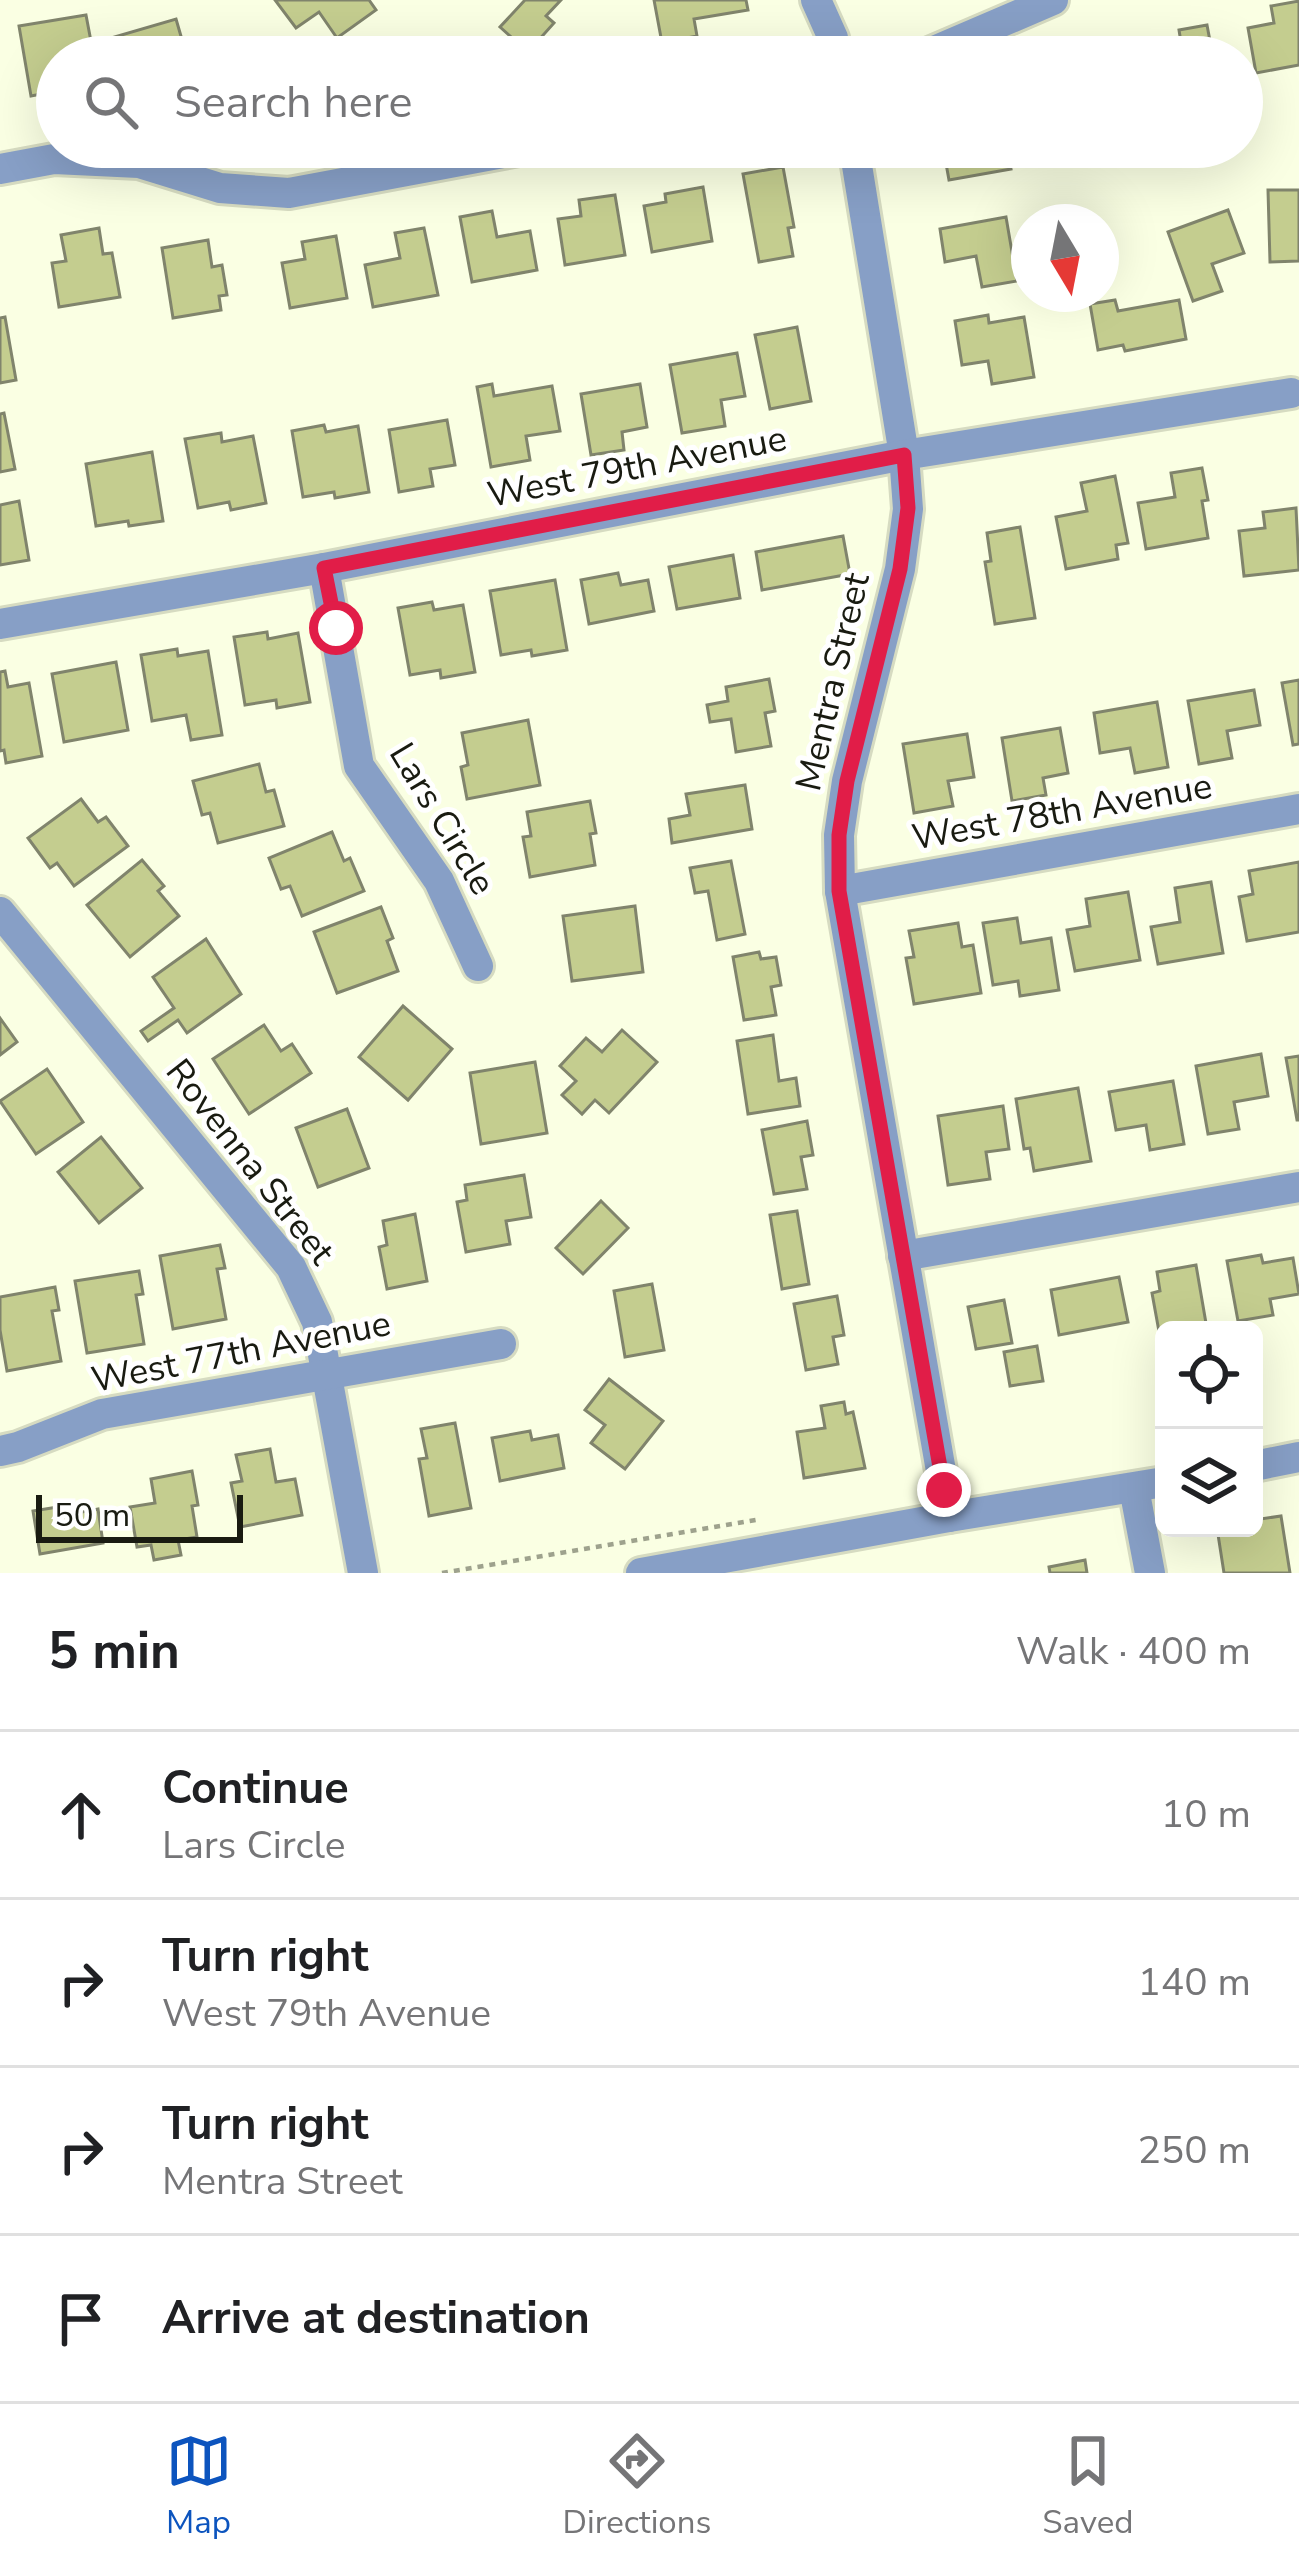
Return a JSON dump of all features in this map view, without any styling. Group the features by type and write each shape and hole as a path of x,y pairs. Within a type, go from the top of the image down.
{"street":[{"path":"816,0 832,36"},
{"path":"969,36 1053,0"},
{"path":"0,169 36,162"},
{"path":"155,168 220,188 289,193 390,168"},
{"name":"Mentra Street","path":"857,168 904,455 908,508 900,569 847,781 839,835 839,891 949,1517"},
{"name":"West 79th Avenue","path":"0,624 324,568 904,455 1291,393"},
{"name":"Lars Circle","path":"324,568 358,766 439,881 478,966"},
{"name":"West 78th Avenue","path":"839,891 1299,809"},
{"name":"Rovenna Street","path":"0,912 291,1267 317,1322 363,1573"},
{"path":"903,1256 1299,1187"},
{"name":"West 77th Avenue","path":"0,1451 101,1414 501,1344"},
{"path":"1263,1464 1299,1457"},
{"path":"641,1573 1149,1485 1150,1573"}],"building":[{"path":"275,0 369,0 376,10 340,36 319,12 296,28"},
{"path":"525,0 561,0 546,16 554,23 542,36 510,36 500,27"},
{"path":"654,0 746,0 748,10 694,19 697,36 661,36"},
{"path":"1299,1 1299,65 1263,72 1263,36 1249,36 1248,28 1274,23 1271,6"},
{"path":"86,15 90,36 36,36 36,95 31,96 19,26"},
{"path":"176,19 181,36 118,36"},
{"path":"1207,25 1209,36 1180,36 1179,30"},
{"path":"783,168 794,227 788,228 793,256 759,262 743,174"},
{"path":"947,168 1011,168 1011,169 949,180"},
{"path":"703,187 712,241 652,252 644,206 666,202 665,194"},
{"path":"1268,190 1299,190 1299,261 1270,262"},
{"path":"615,195 625,255 565,265 558,219 581,216 579,200"},
{"path":"1228,210 1244,253 1212,264 1222,291 1193,301 1168,232"},
{"path":"492,211 497,237 530,231 537,270 472,282 460,217"},
{"path":"1006,217 1011,282 982,287 976,256 945,262 940,229"},
{"path":"99,228 103,254 112,253 120,297 59,307 52,263 66,261 61,235"},
{"path":"424,228 438,295 373,307 365,265 400,258 395,233"},
{"path":"336,236 347,298 290,308 282,263 305,259 302,242"},
{"path":"208,240 212,267 222,265 227,295 219,296 221,310 173,318 162,248"},
{"path":"1179,300 1186,339 1125,351 1123,345 1098,350 1091,312 1119,312"},
{"path":"988,315 989,323 1024,317 1034,377 992,384 988,361 962,365 955,321"},
{"path":"5,317 16,380 0,383 0,318"},
{"path":"797,327 811,401 770,409 755,335"},
{"path":"737,353 745,396 721,400 725,426 682,433 670,365"},
{"path":"492,384 494,396 552,386 560,431 526,436 530,460 491,467 477,387"},
{"path":"640,384 647,427 622,432 624,450 591,455 581,394"},
{"path":"4,413 15,469 0,472 0,414"},
{"path":"447,420 455,465 430,469 433,486 399,492 389,430"},
{"path":"324,425 326,432 358,426 369,492 303,497 292,431"},
{"path":"221,433 222,442 253,436 266,503 231,510 229,502 198,508 185,439"},
{"path":"152,452 163,521 96,526 86,464"},
{"path":"1202,468 1208,538 1146,549 1138,503 1175,497 1171,473"},
{"path":"1115,476 1128,543 1116,545 1118,559 1066,569 1056,517 1087,511 1081,483"},
{"path":"19,501 29,560 0,565 0,505"},
{"path":"1296,508 1299,570 1244,576 1239,531 1265,528 1263,512"},
{"path":"1020,527 1035,618 995,624 985,562 991,561 987,533"},
{"path":"843,536 850,574 762,590 756,552"},
{"path":"733,555 740,598 677,609 669,567"},
{"path":"618,573 621,585 648,580 654,611 589,624 581,580"},
{"path":"555,580 567,650 501,655 490,591"},
{"path":"432,602 434,610 463,605 475,672 441,678 440,670 410,675 398,608"},
{"path":"267,632 268,639 298,633 310,702 277,708 276,700 245,705 234,637"},
{"path":"177,649 178,656 208,651 222,735 191,740 186,715 152,721 141,655"},
{"path":"116,662 128,730 64,742 52,674"},
{"path":"5,671 8,687 29,683 42,756 6,763 4,750 0,751 0,672"},
{"path":"769,679 775,711 765,713 771,746 736,752 731,719 710,722 707,705 728,701 726,687"},
{"path":"1299,680 1299,744 1293,745 1282,683"},
{"path":"1254,690 1260,725 1227,731 1232,758 1199,764 1188,701"},
{"path":"1157,702 1168,767 1135,773 1130,748 1100,753 1094,713"},
{"path":"528,720 540,785 467,799 462,733"},
{"path":"1060,728 1068,773 1043,778 1046,795 1012,801 1002,738"},
{"path":"967,734 974,777 948,781 953,806 914,813 903,744"},
{"path":"259,764 266,792 274,790 284,826 218,843 210,813 202,815 193,781"},
{"path":"745,785 752,829 672,843 669,819 690,815 686,794"},
{"path":"81,799 98,822 106,817 128,846 74,886 57,863 50,868 28,838"},
{"path":"590,801 595,865 530,877 523,837 531,836 527,812"},
{"path":"332,832 364,891 302,916 290,886 281,889 269,858"},
{"path":"142,860 164,886 158,891 179,916 130,957 87,905"},
{"path":"731,861 745,934 717,940 708,891 695,893 690,868"},
{"path":"1299,862 1299,932 1247,941 1239,897 1253,894 1249,871"},
{"path":"1211,882 1223,953 1158,964 1151,927 1180,922 1175,888"},
{"path":"1128,892 1140,960 1075,971 1067,930 1090,926 1086,899"},
{"path":"635,906 643,972 572,981 563,916"},
{"path":"381,907 393,938 387,941 398,971 337,993 314,932"},
{"path":"1017,918 1021,943 1051,938 1059,990 1020,996 1018,981 993,985 983,923"},
{"path":"958,923 962,947 973,945 981,993 914,1004 906,958 914,957 909,931"},
{"path":"206,939 241,994 187,1033 178,1020 148,1041 141,1031 174,1008 153,977"},
{"path":"759,952 761,959 776,957 781,985 771,987 776,1015 744,1020 733,957"},
{"path":"403,1006 452,1049 408,1100 359,1057"},
{"path":"0,1018 17,1042 0,1055"},
{"path":"264,1025 281,1051 292,1044 311,1073 249,1114 213,1059"},
{"path":"622,1030 657,1062 609,1113 595,1100 582,1114 562,1095 576,1081 560,1066 586,1038 602,1052"},
{"path":"773,1035 779,1081 796,1078 800,1106 748,1114 737,1041"},
{"path":"1261,1054 1268,1096 1234,1102 1239,1129 1208,1134 1196,1066"},
{"path":"1299,1056 1299,1120 1297,1120 1286,1058"},
{"path":"535,1062 547,1133 481,1144 470,1073"},
{"path":"47,1069 83,1122 36,1154 0,1101"},
{"path":"1173,1081 1184,1144 1150,1150 1146,1125 1116,1130 1109,1092"},
{"path":"1078,1088 1091,1161 1034,1171 1030,1148 1024,1149 1016,1099"},
{"path":"1003,1106 1009,1149 986,1152 990,1179 948,1185 938,1116"},
{"path":"347,1109 369,1168 318,1187 296,1128"},
{"path":"807,1121 813,1155 801,1157 807,1189 774,1194 762,1130"},
{"path":"101,1137 142,1188 99,1223 58,1172"},
{"path":"524,1175 531,1217 506,1221 510,1244 466,1252 457,1202 467,1200 465,1185"},
{"path":"601,1201 628,1228 583,1274 556,1248"},
{"path":"797,1211 809,1284 782,1289 770,1215"},
{"path":"415,1214 427,1281 387,1289 379,1247 387,1245 383,1221"},
{"path":"220,1245 225,1268 217,1269 226,1319 173,1329 160,1256"},
{"path":"1261,1255 1263,1263 1293,1258 1299,1294 1270,1299 1273,1315 1238,1321 1227,1261"},
{"path":"1196,1265 1206,1321 1157,1321 1152,1293 1160,1291 1157,1272"},
{"path":"139,1271 143,1294 136,1295 144,1344 87,1353 75,1281"},
{"path":"1119,1277 1128,1322 1059,1335 1051,1290"},
{"path":"652,1284 664,1350 625,1357 614,1291"},
{"path":"55,1287 59,1310 52,1311 61,1361 7,1371 0,1297"},
{"path":"837,1296 844,1335 833,1337 838,1364 806,1370 794,1304"},
{"path":"1004,1300 1012,1343 976,1349 968,1307"},
{"path":"1037,1346 1043,1381 1010,1386 1004,1352"},
{"path":"609,1379 663,1421 625,1469 591,1443 605,1425 585,1410"},
{"path":"844,1402 846,1414 853,1412 865,1468 804,1478 797,1432 825,1428 821,1406"},
{"path":"455,1423 471,1508 429,1516 419,1459 427,1458 421,1429"},
{"path":"530,1431 532,1440 558,1435 564,1468 500,1481 492,1438"},
{"path":"270,1449 276,1482 295,1479 302,1515 240,1527 231,1483 242,1481 236,1455"},
{"path":"192,1471 197,1537 178,1540 181,1555 154,1560 151,1545 137,1547 130,1507 155,1503 151,1479"},
{"path":"64,1506 66,1515 98,1509 103,1543 40,1554 33,1511"},
{"path":"1281,1516 1290,1573 1224,1573 1218,1537 1263,1537 1263,1519"},
{"path":"1085,1560 1087,1573 1050,1573 1049,1567"}],"route":[{"path":"336,628 324,568 904,455 908,508 900,569 847,781 839,835 839,891 944,1490"}]}
